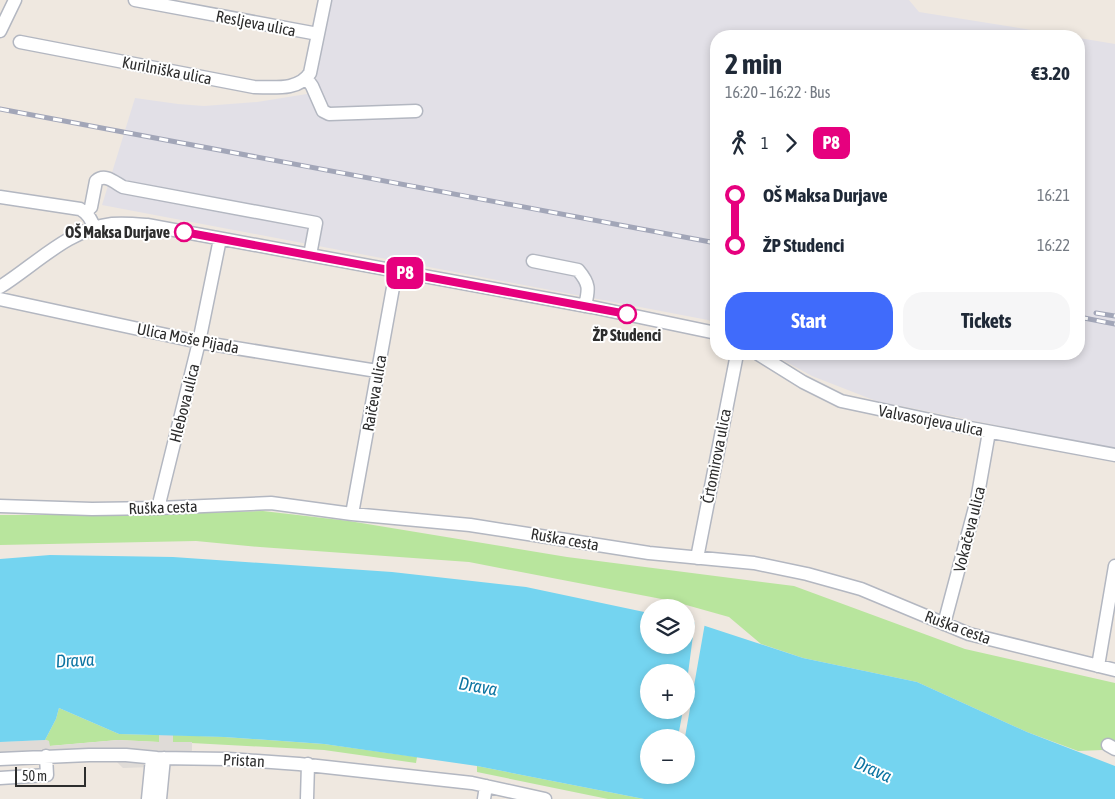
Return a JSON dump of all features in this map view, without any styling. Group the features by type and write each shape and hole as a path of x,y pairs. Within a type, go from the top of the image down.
{"street":[{"path":"0,32 15,0"},
{"name":"Resljeva ulica","path":"136,0 318,34"},
{"path":"325,0 308,76 323,111 329,114 416,111"},
{"name":"Kurilniška ulica","path":"20,42 254,87 285,87 294,85 308,76"},
{"path":"86,212 91,207 96,181 100,177 106,177 123,187 316,222 310,255"},
{"path":"0,196 80,209 86,212 95,229"},
{"path":"0,287 67,241 110,224 129,223 586,306 710,332"},
{"name":"Hlebova ulica","path":"158,508 199,342 220,239"},
{"path":"533,261 578,270 588,284 586,306"},
{"name":"Raičeva ulica","path":"352,514 396,271"},
{"name":"Ulica Moše Pijada","path":"0,299 199,342 377,371"},
{"name":"Črtomirova ulica","path":"696,558 736,360"},
{"name":"Valvasorjeva ulica","path":"768,360 803,382 841,401 989,432 1115,455"},
{"name":"Vokačeva ulica","path":"944,624 977,500 989,432"},
{"name":"Ruška cesta","path":"0,506 92,509 271,503 352,514 470,525 648,553 754,563 807,574 861,589 969,634 1115,670"},
{"path":"1098,666 1115,566"},
{"name":"Pristan","path":"0,759 46,756 126,755 308,764 472,783 485,793 545,799"},
{"path":"0,778 47,775 46,756"},
{"path":"148,799 158,758"},
{"path":"158,758 160,799"},
{"path":"307,799 308,764"}],"shaded area":[{"path":"332,0 909,0 919,12 1032,30 710,30 710,321 102,205 135,98 204,106 257,102 313,93"},
{"path":"1085,39 1115,44 1115,449 876,401 812,376 783,360 1085,360"},
{"path":"159,735 173,735 173,742 192,742 192,753 179,766 123,768 116,761 0,765 0,742 45,740 49,741 50,746 118,740 159,742"}],"green space":[{"path":"263,511 349,521 567,557 794,586 965,649 1115,683 1115,742 1102,750 1078,751 1027,732 917,682 803,658 761,644 729,617 695,607 695,599 662,599 469,562 196,541 0,545 0,515 136,515"},
{"path":"59,708 119,734 159,735 159,742 118,740 49,746 49,741 45,740 56,719"},
{"path":"173,735 324,744 417,757 416,763 324,750 173,742"},
{"path":"477,766 644,799 608,799 477,772"}],"water":[{"name":"Drava","path":"50,555 173,557 392,572 526,587 640,611 640,654 695,654 695,623 803,658 917,682 1027,732 1115,766 1115,799 644,799 477,766 324,744 224,737 119,734 59,708 56,719 45,740 0,742 0,559"}],"pier":[{"path":"695,620 705,623 695,680 695,664 689,664 691,654 695,654"},
{"path":"681,719 688,719 686,729 679,729"}],"railway":[{"path":"0,109 710,242"},
{"path":"1096,313 1115,316"},
{"path":"1085,318 1115,324"}],"bus line":[{"name":"P8","path":"184,232 627,314"}],"place":[{"name":"OŠ Maksa Durjave","path":"184,232"},
{"name":"ŽP Studenci","path":"627,314"}]}
